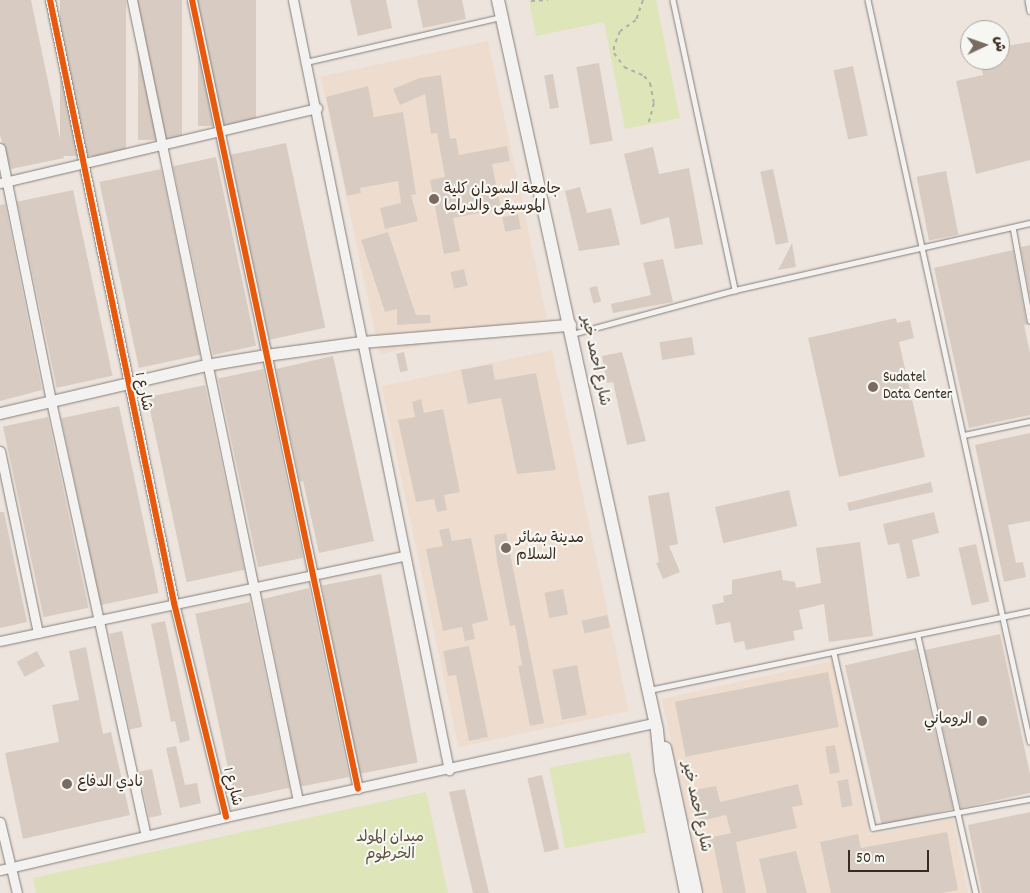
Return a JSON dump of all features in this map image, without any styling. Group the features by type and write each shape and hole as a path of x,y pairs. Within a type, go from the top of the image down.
{"main road":[{"name":"شارع احمد خير","path":"498,0 656,726 661,770 686,893"},
{"name":"شارع احمد خير","path":"656,726 664,743 696,893"}],"street":[{"name":"شارع 1","path":"50,0 86,165 127,384 174,603 226,817"},
{"path":"132,0 206,365 254,585 298,801"},
{"path":"192,0 358,789"},
{"path":"293,0 317,108 404,556 449,770"},
{"path":"4,182 86,165 317,108"},
{"path":"0,148 4,182 146,835"},
{"path":"0,412 206,365 266,355 362,342 571,329"},
{"path":"0,452 38,633"},
{"path":"0,641 254,585 404,556"},
{"path":"0,870 298,801 656,726"},
{"path":"0,822 17,893"}],"lane":[{"path":"673,0 735,290"},
{"path":"868,0 921,249 964,435 1001,618 1030,742"},
{"path":"1028,0 1030,11"},
{"path":"306,62 502,16"},
{"path":"571,329 1030,223"},
{"path":"1013,227 1030,320"},
{"path":"964,435 1030,421"},
{"path":"648,690 918,636 1030,611"},
{"path":"918,636 976,893"},
{"path":"834,653 871,826 877,829 1030,799"}],"path":[{"path":"531,0 548,0"},
{"path":"643,0 636,20 620,31 614,46 614,54 624,67 644,76 650,83 654,103 649,122"}],"shaded area":[{"name":"جامعة السودان كلية الموسيقى والدراما","path":"488,41 547,319 380,354 321,77"},
{"name":"مدينة بشائر السلام","path":"552,350 629,711 459,747 382,386"},
{"path":"832,661 869,835 953,819 968,893 703,893 662,699"}],"green space":[{"path":"529,0 656,0 680,118 625,129 604,22 536,36"},
{"path":"630,752 646,832 565,848 550,768"},
{"name":"ميدان المولد الخرطوم","path":"426,792 448,893 36,893 33,878"}],"building":[{"path":"0,0 31,0 64,158 11,169 0,135"},
{"path":"60,0 126,0 126,156 60,156"},
{"path":"138,0 182,0 182,140 138,140"},
{"path":"198,0 256,0 256,126 198,126"},
{"path":"350,0 386,0 392,28 358,36"},
{"path":"417,0 462,0 466,19 423,28"},
{"path":"1030,42 1030,160 976,174 956,81 983,75 982,70 1010,70 1010,45"},
{"path":"599,63 613,141 590,145 576,67"},
{"path":"853,66 868,135 848,140 833,70"},
{"path":"553,74 559,107 550,109 544,76"},
{"path":"441,75 450,139 456,138 459,155 507,146 510,161 492,164 501,209 453,218 460,251 444,254 430,180 445,177 437,133 431,134 425,94 400,105 393,89 420,78"},
{"path":"368,86 374,117 403,112 416,194 411,195 418,221 385,229 380,208 401,203 398,181 360,188 361,193 347,196 326,97"},
{"path":"286,143 325,328 270,340 230,155"},
{"path":"653,147 659,174 689,168 703,244 675,249 669,217 641,225 624,154"},
{"path":"216,157 256,346 213,355 173,166"},
{"path":"161,169 201,355 139,368 99,182"},
{"path":"773,169 789,242 776,245 760,172"},
{"path":"946,171 958,235 929,241 917,177"},
{"path":"580,187 587,213 611,208 620,245 579,251 565,191"},
{"path":"73,190 113,376 57,388 17,202"},
{"path":"5,204 42,390 0,401 0,205"},
{"path":"518,214 521,229 505,232 502,217"},
{"path":"388,232 416,315 430,315 431,323 397,325 397,309 385,312 361,240"},
{"path":"792,243 796,267 778,270 785,257"},
{"path":"1030,245 1030,297 1021,247"},
{"path":"1013,250 1026,321 1030,324 1024,325 1030,353 1030,415 969,428 934,268"},
{"path":"663,259 673,302 613,313 611,304 651,295 643,263"},
{"path":"464,269 468,286 454,289 450,272"},
{"path":"597,286 601,301 593,304 589,288"},
{"path":"896,318 897,323 910,320 914,338 899,342 925,457 839,477 808,338"},
{"path":"692,337 695,355 662,360 659,342"},
{"path":"404,352 408,371 400,372 396,354"},
{"path":"622,352 646,441 627,445 613,382 607,383 602,356"},
{"path":"333,356 374,541 319,553 303,481 300,482 276,369"},
{"path":"492,364 495,380 536,373 556,470 517,474 501,398 468,404 461,370"},
{"path":"263,369 303,558 258,567 218,379"},
{"path":"205,385 244,570 187,582 147,397"},
{"path":"421,399 424,413 443,409 460,492 444,495 447,510 437,512 434,499 416,502 398,420 415,417 412,402"},
{"path":"119,406 159,593 101,605 61,418"},
{"path":"48,417 89,608 44,617 3,427"},
{"path":"1030,433 1030,521 1008,525 1016,563 1023,562 1026,577 1004,582 975,445"},
{"path":"931,482 933,492 849,511 847,503"},
{"path":"789,490 797,526 723,543 715,507"},
{"path":"669,492 678,544 669,546 680,572 663,579 656,563 659,562 648,496"},
{"path":"0,512 4,512 27,622 0,628"},
{"path":"934,512 939,533 912,540 920,576 907,579 899,543 888,545 883,524"},
{"path":"449,528 452,541 471,538 488,620 472,624 475,639 465,641 462,627 443,631 426,549 443,546 439,530"},
{"path":"506,533 544,723 530,726 518,666 522,665 515,625 510,626 497,561 494,535"},
{"path":"860,542 873,636 829,642 824,604 799,610 803,629 793,631 795,640 746,650 744,641 734,643 730,622 716,625 712,605 724,602 723,596 732,594 732,580 781,570 783,580 795,582 796,588 821,583 816,548"},
{"path":"976,544 989,601 972,606 958,548"},
{"path":"381,574 418,762 359,774 322,585"},
{"path":"309,588 349,777 301,786 263,599"},
{"path":"563,589 568,615 549,618 544,593"},
{"path":"250,602 290,788 235,799 195,614"},
{"path":"607,615 610,628 585,634 582,621"},
{"path":"165,621 190,740 180,743 175,721 171,722 151,624"},
{"path":"122,631 142,727 130,730 109,634"},
{"path":"1000,634 1030,774 1030,793 961,808 925,650"},
{"path":"469,646 488,737 469,741 456,675 448,676 443,651"},
{"name":"نادي الدفاع","path":"86,647 103,734 111,732 130,815 23,839 5,753 59,742 52,705 79,700 69,651"},
{"path":"916,649 953,809 882,825 845,665"},
{"path":"37,651 45,666 25,677 17,662"},
{"path":"577,665 587,715 562,720 552,670"},
{"path":"828,672 839,727 686,757 675,702"},
{"path":"835,745 840,773 830,774 825,747"},
{"path":"176,746 185,785 197,783 201,803 180,808 166,748"},
{"path":"152,769 162,815 149,818 139,772"},
{"path":"542,775 559,849 544,852 527,778"},
{"path":"848,779 853,806 842,807 837,781"},
{"path":"798,784 803,805 792,807 797,828 736,842 746,893 723,893 714,847 706,849 704,839 731,833 726,815 700,821 694,790 716,786 720,802"},
{"path":"465,789 489,893 473,893 449,792"},
{"path":"1030,812 1030,893 982,893 968,825"},
{"path":"947,832 958,890 942,893 831,893 820,842 858,834 861,848"},
{"path":"796,851 807,893 767,893 759,859"}],"cycle path":[{"path":"50,0 174,603 226,817"},
{"path":"192,0 358,789"}],"place":[{"name":"جامعة السودان كلية الموسيقى والدراما","path":"434,199"},
{"name":"Sudatel Data Center","path":"873,387"},
{"name":"مدينة بشائر السلام","path":"506,548"},
{"name":"الروماني","path":"982,721"},
{"name":"نادي الدفاع","path":"67,784"}]}
